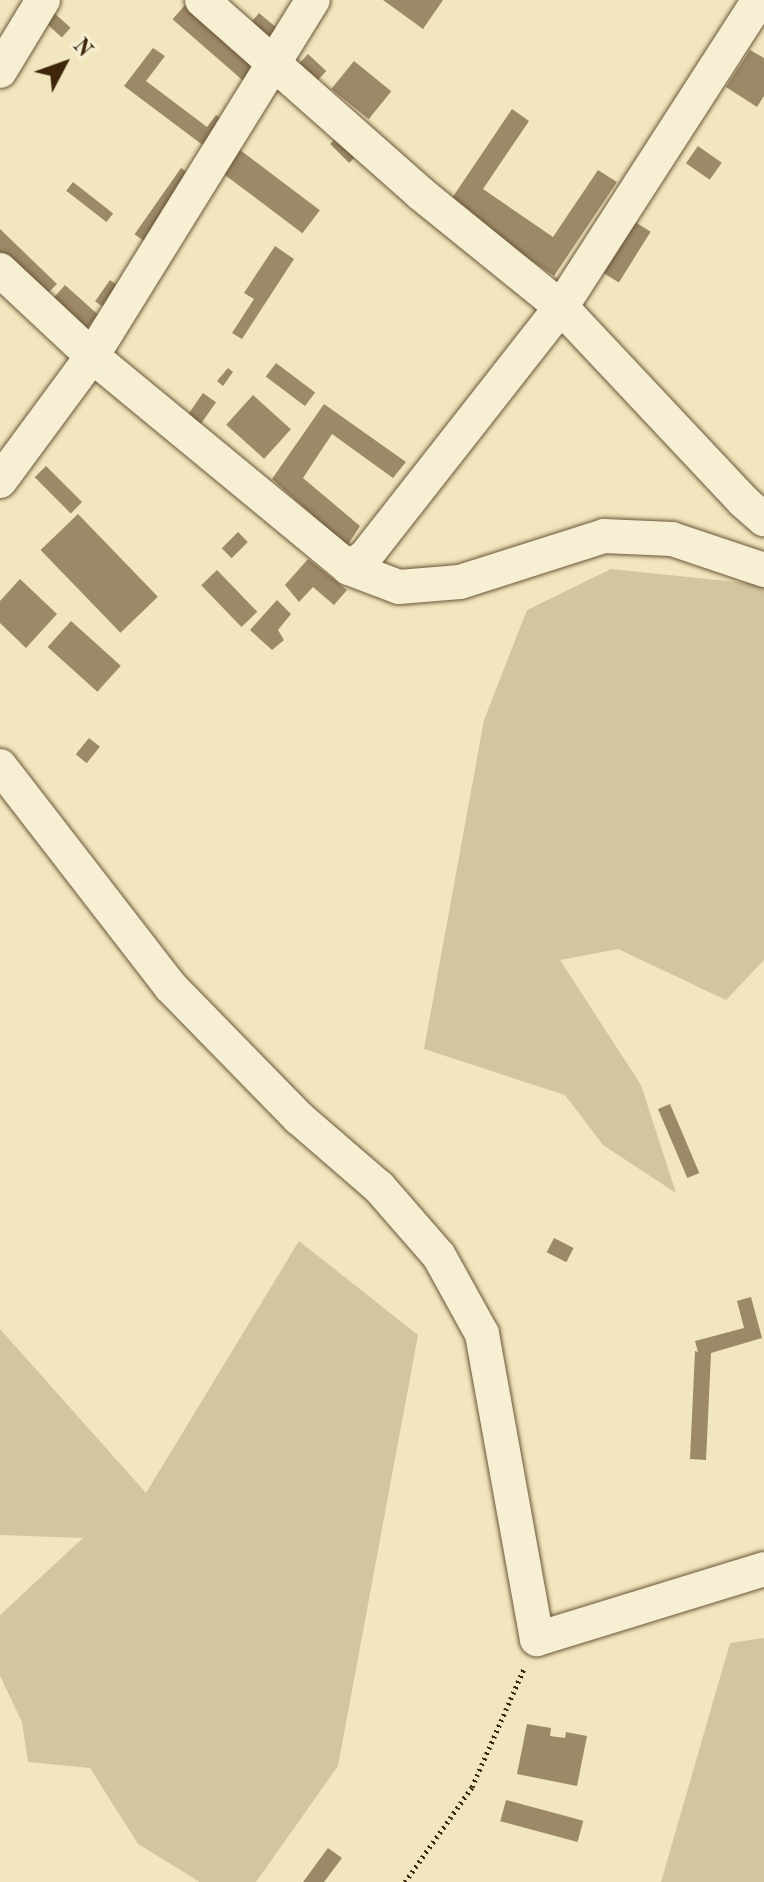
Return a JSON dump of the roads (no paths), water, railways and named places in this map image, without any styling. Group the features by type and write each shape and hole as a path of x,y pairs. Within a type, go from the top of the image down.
{"street":[{"path":"0,71 43,0"},
{"path":"202,0 420,193 561,307 743,501 764,519"},
{"path":"0,481 92,356 313,0"},
{"path":"349,568 366,556 561,307 759,0"},
{"path":"0,270 92,356 349,568 399,587 460,582 604,536 672,539 764,570"},
{"path":"0,766 171,987 299,1118 379,1187 439,1256 482,1334 537,1639 764,1569"}]}
